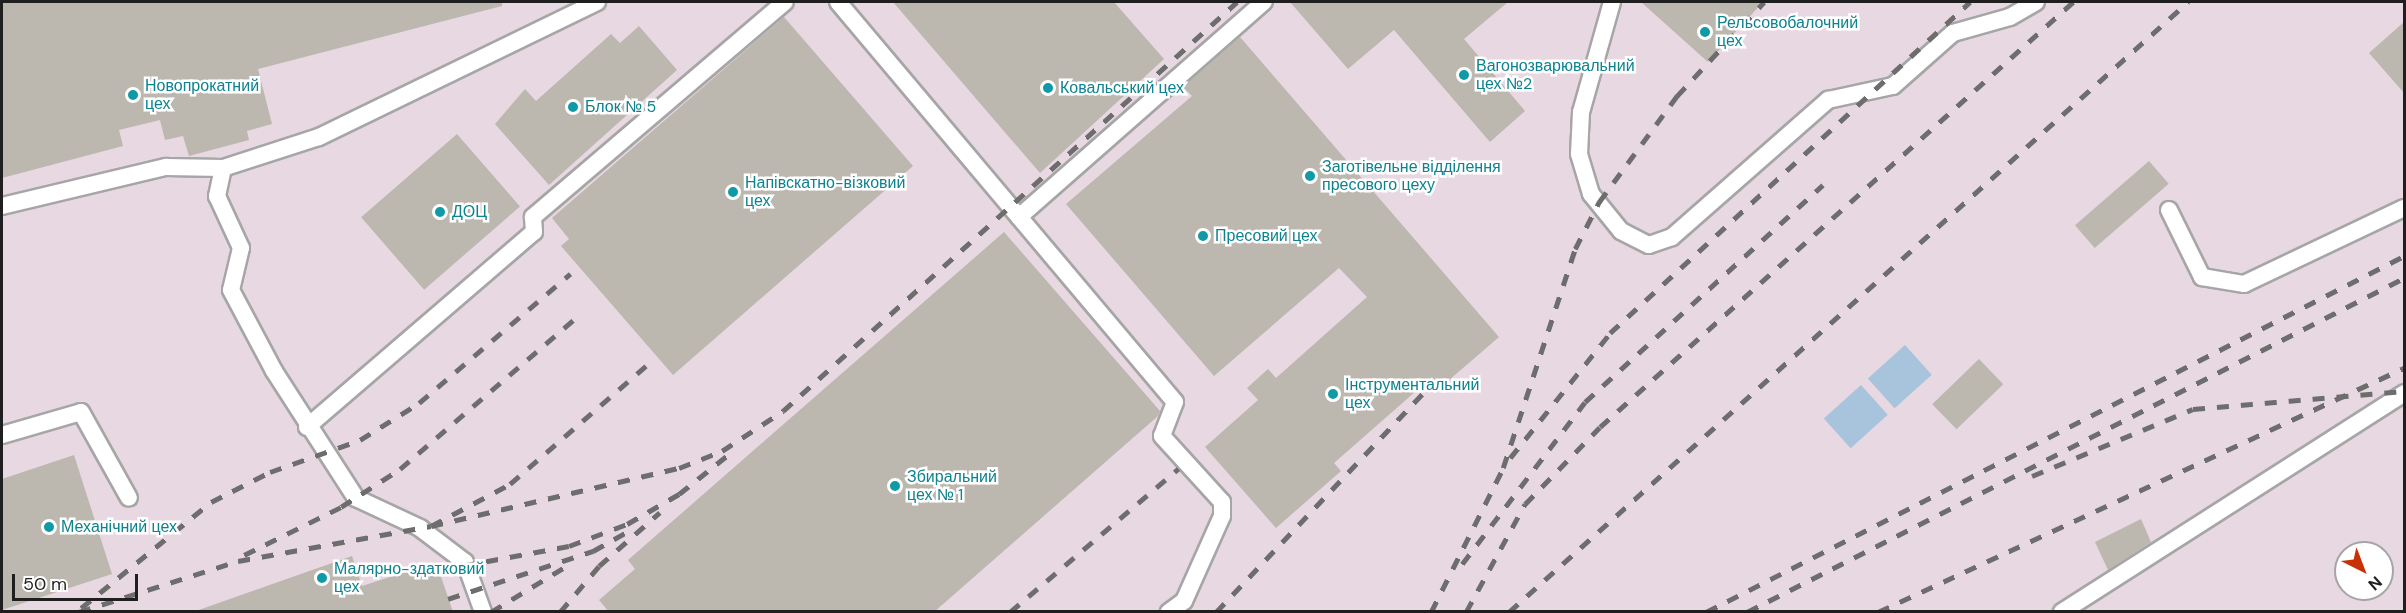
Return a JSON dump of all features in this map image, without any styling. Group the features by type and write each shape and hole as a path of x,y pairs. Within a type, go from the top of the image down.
{"lane":[{"path":"2,206 166,166 223,168 319,137 597,2"},
{"path":"307,427 534,232 533,217 785,2"},
{"path":"837,2 1175,402 1162,436 1222,502 1222,516 1184,601 1170,612"},
{"path":"1019,217 1264,2"},
{"path":"1612,2 1581,112 1579,154 1591,194 1621,231 1649,245 1672,237 1828,100 1893,86 1953,33 2010,17 2036,2"},
{"path":"223,168 217,196 241,248 231,291 307,427 356,498 420,528 465,562 483,612"},
{"path":"2169,210 2202,278 2244,284 2404,208"},
{"path":"2062,612 2404,393"},
{"path":"2,435 81,412 129,498"}],"shaded area":[{"path":"2,2 2404,2 2404,611 2,611"}],"water":[{"path":"1905,345 1932,375 1895,408 1868,378"},
{"path":"1861,385 1888,415 1851,448 1824,418"}],"building":[{"name":"Новопрокатний цех","path":"2,2 502,2 502,6 258,69 272,124 247,131 249,140 189,156 183,136 165,140 160,120 119,130 123,146 2,178"},
{"name":"Ковальський цех","path":"893,2 1114,2 1164,59 1040,173"},
{"name":"Вагонозварювальний цех №2","path":"1290,2 1508,2 1464,39 1525,111 1490,142 1394,30 1348,69"},
{"name":"Рельсовобалочний цех","path":"1641,2 1763,2 1708,62"},
{"name":"Напівскатно-візковий цех","path":"784,17 913,166 673,375 561,246 569,239 552,218"},
{"path":"2404,22 2404,93 2369,53"},
{"name":"Блок № 5","path":"639,26 677,70 549,185 495,124 525,89 536,101 611,34 620,43"},
{"path":"1240,37 1499,337 1441,387 1432,377 1334,463 1341,471 1276,528 1205,447 1258,400 1247,388 1268,369 1276,378 1367,297 1339,268 1214,376 1066,204 1192,96 1183,87"},
{"name":"ДОЦ","path":"457,134 520,206 424,290 361,217"},
{"path":"2149,161 2169,184 2095,248 2075,225"},
{"name":"Збиральний цех № 1","path":"1004,232 1160,411 1158,416 934,612 609,612 599,600 635,569 628,560"},
{"path":"1979,359 2003,384 1957,429 1932,404"},
{"name":"Механічний цех","path":"74,455 112,574 2,610 2,479"},
{"path":"2141,519 2151,542 2108,570 2095,542"},
{"name":"Малярно-здатковий цех","path":"352,556 362,586 436,562 453,612 193,612"}],"railway":[{"path":"431,526 679,468 722,451 783,411 1237,2"},
{"path":"1431,612 1503,468 1575,249 1599,202 1677,96 1764,2"},
{"path":"1510,458 1610,333 1970,2"},
{"path":"1466,612 1525,504 1600,427 2073,2"},
{"path":"1509,612 2188,2"},
{"path":"1462,564 1585,402 1823,185"},
{"path":"1706,612 2404,256"},
{"path":"81,608 211,502 270,472 360,440 419,403 570,274"},
{"path":"1747,612 2404,278"},
{"path":"244,555 341,507 400,469 579,315"},
{"path":"79,612 238,561 431,526 510,484 654,359"},
{"path":"1878,612 2404,368"},
{"path":"1216,612 1430,386"},
{"path":"2032,476 2193,409 2404,391"},
{"path":"439,570 569,546 627,524 679,494 734,450"},
{"path":"1010,612 1178,469"},
{"path":"560,612 599,566 660,512"},
{"path":"448,599 593,551 632,529"},
{"path":"491,612 568,565"}],"place":[{"name":"Рельсовобалочний цех","path":"1705,32"},
{"name":"Вагонозварювальний цех №2","path":"1464,75"},
{"name":"Ковальський цех","path":"1048,88"},
{"name":"Новопрокатний цех","path":"133,95"},
{"name":"Блок № 5","path":"573,107"},
{"name":"Заготівельне відділення пресового цеху","path":"1310,176"},
{"name":"Напівскатно-візковий цех","path":"733,192"},
{"name":"ДОЦ","path":"440,212"},
{"name":"Пресовий цех","path":"1203,236"},
{"name":"Інструментальний цех","path":"1333,394"},
{"name":"Збиральний цех № 1","path":"895,486"},
{"name":"Механічний цех","path":"49,527"},
{"name":"Малярно-здатковий цех","path":"322,578"}]}
